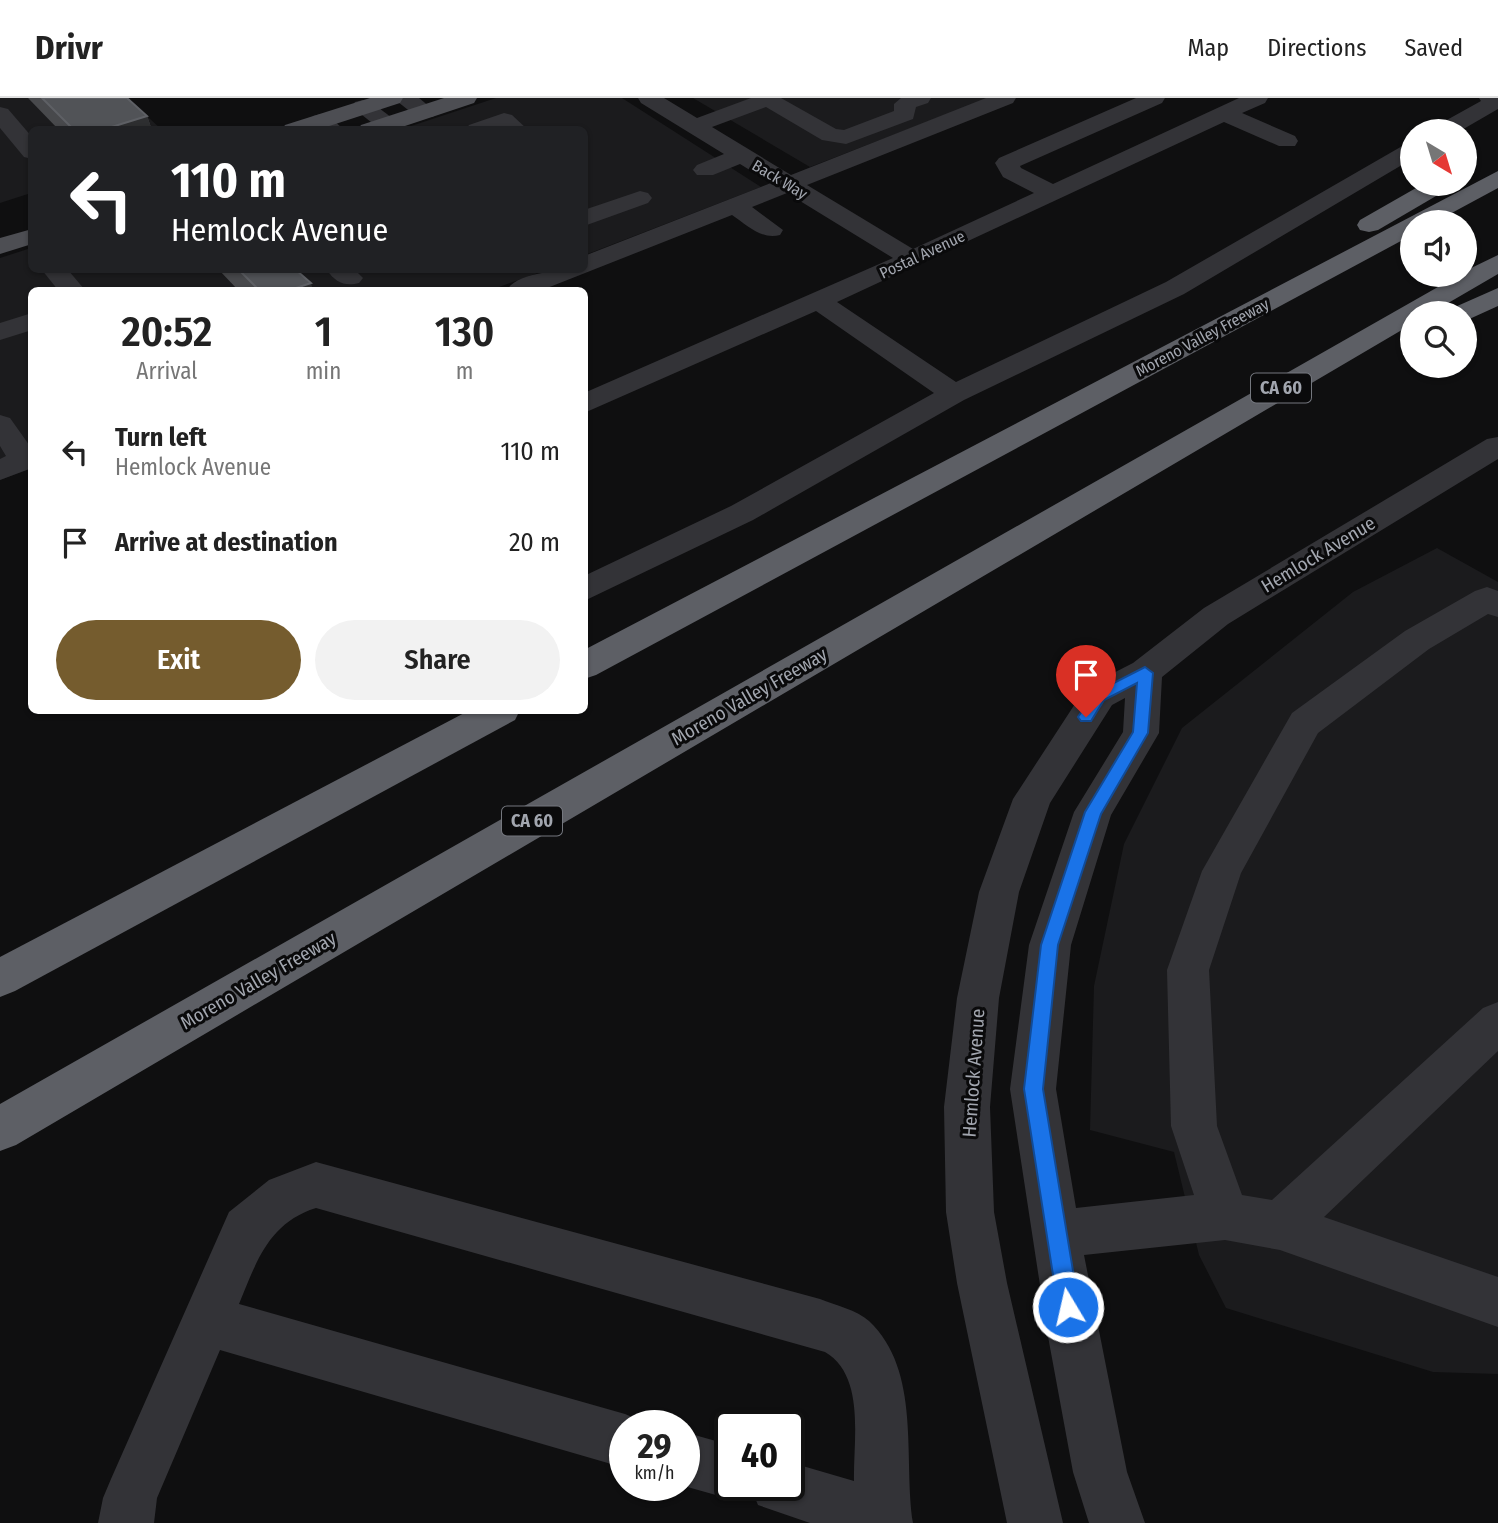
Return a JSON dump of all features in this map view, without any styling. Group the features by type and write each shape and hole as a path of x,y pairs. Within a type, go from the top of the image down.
{"highway":[{"path":"1439,210 1498,178"},
{"path":"981,455 1420,196"},
{"name":"Moreno Valley Freeway","path":"588,664 1400,231"},
{"name":"Moreno Valley Freeway","path":"0,1129 1498,263"},
{"path":"1477,306 1498,296"},
{"path":"1065,514 1400,345"},
{"path":"0,978 495,714"}],"main road":[{"path":"327,125 363,107 392,98"},
{"path":"388,126 466,98"},
{"path":"0,246 28,239"}],"street":[{"path":"404,98 425,112"},
{"name":"Back Way","path":"649,98 912,259"},
{"path":"695,126 766,99 830,135 846,137 905,114 905,104 920,98"},
{"path":"588,263 1005,98"},
{"path":"1053,193 1010,172 1007,163 1154,98"},
{"name":"Postal Avenue","path":"588,402 912,259 1254,98"},
{"path":"1465,119 1497,101 1490,98"},
{"path":"363,107 384,126"},
{"path":"1223,113 1287,141"},
{"path":"0,114 28,147"},
{"path":"488,126 504,120 512,126"},
{"path":"705,170 742,155"},
{"path":"588,588 742,513 954,394 1175,288 1400,157"},
{"path":"588,218 640,198"},
{"path":"733,205 771,230"},
{"path":"58,273 69,287"},
{"path":"528,287 564,273"},
{"path":"818,301 954,394"},
{"path":"0,332 28,322"},
{"path":"0,424 24,460 0,470"},
{"name":"Hemlock Avenue","path":"1035,1523 982,1283 970,1212 967,1107 978,998 999,892 1032,799 1099,696 1145,673 1216,616 1498,446"},
{"path":"1225,1216 1194,1126 1188,970 1222,871 1305,723 1417,640 1487,598 1498,605"},
{"path":"1117,1523 1100,1472 1072,1331 1033,1089 1049,945 1093,812 1141,733 1145,673"},
{"path":"1280,1226 1498,1022"},
{"path":"126,1523 130,1498 246,1229 274,1203 292,1191 316,1185 820,1324 850,1339 870,1365 879,1399 884,1520 805,1495"},
{"path":"1056,1234 1225,1216 1280,1226 1498,1302"},
{"path":"208,1321 609,1436"}],"shaded area":[{"path":"0,98 127,98 158,126 28,126 28,194 0,203"},
{"path":"496,98 622,98 761,187 588,254 588,126 411,126"},
{"path":"693,98 989,98 810,167"},
{"path":"28,249 28,273 538,273 499,287 28,287 28,469 0,480 0,258"},
{"path":"1437,548 1498,582 1498,1374 1433,1372 1226,1308 1199,1255 1174,1152 1090,1130 1094,986 1124,844 1182,728 1353,592"}],"building":[{"path":"42,98 127,98 147,116 115,126 70,126"},
{"path":"242,273 299,273 311,283 299,287 256,287"}],"route":[{"path":"1068,1307 1033,1089 1049,945 1093,812 1141,733 1145,673 1099,696 1086,717"}]}
